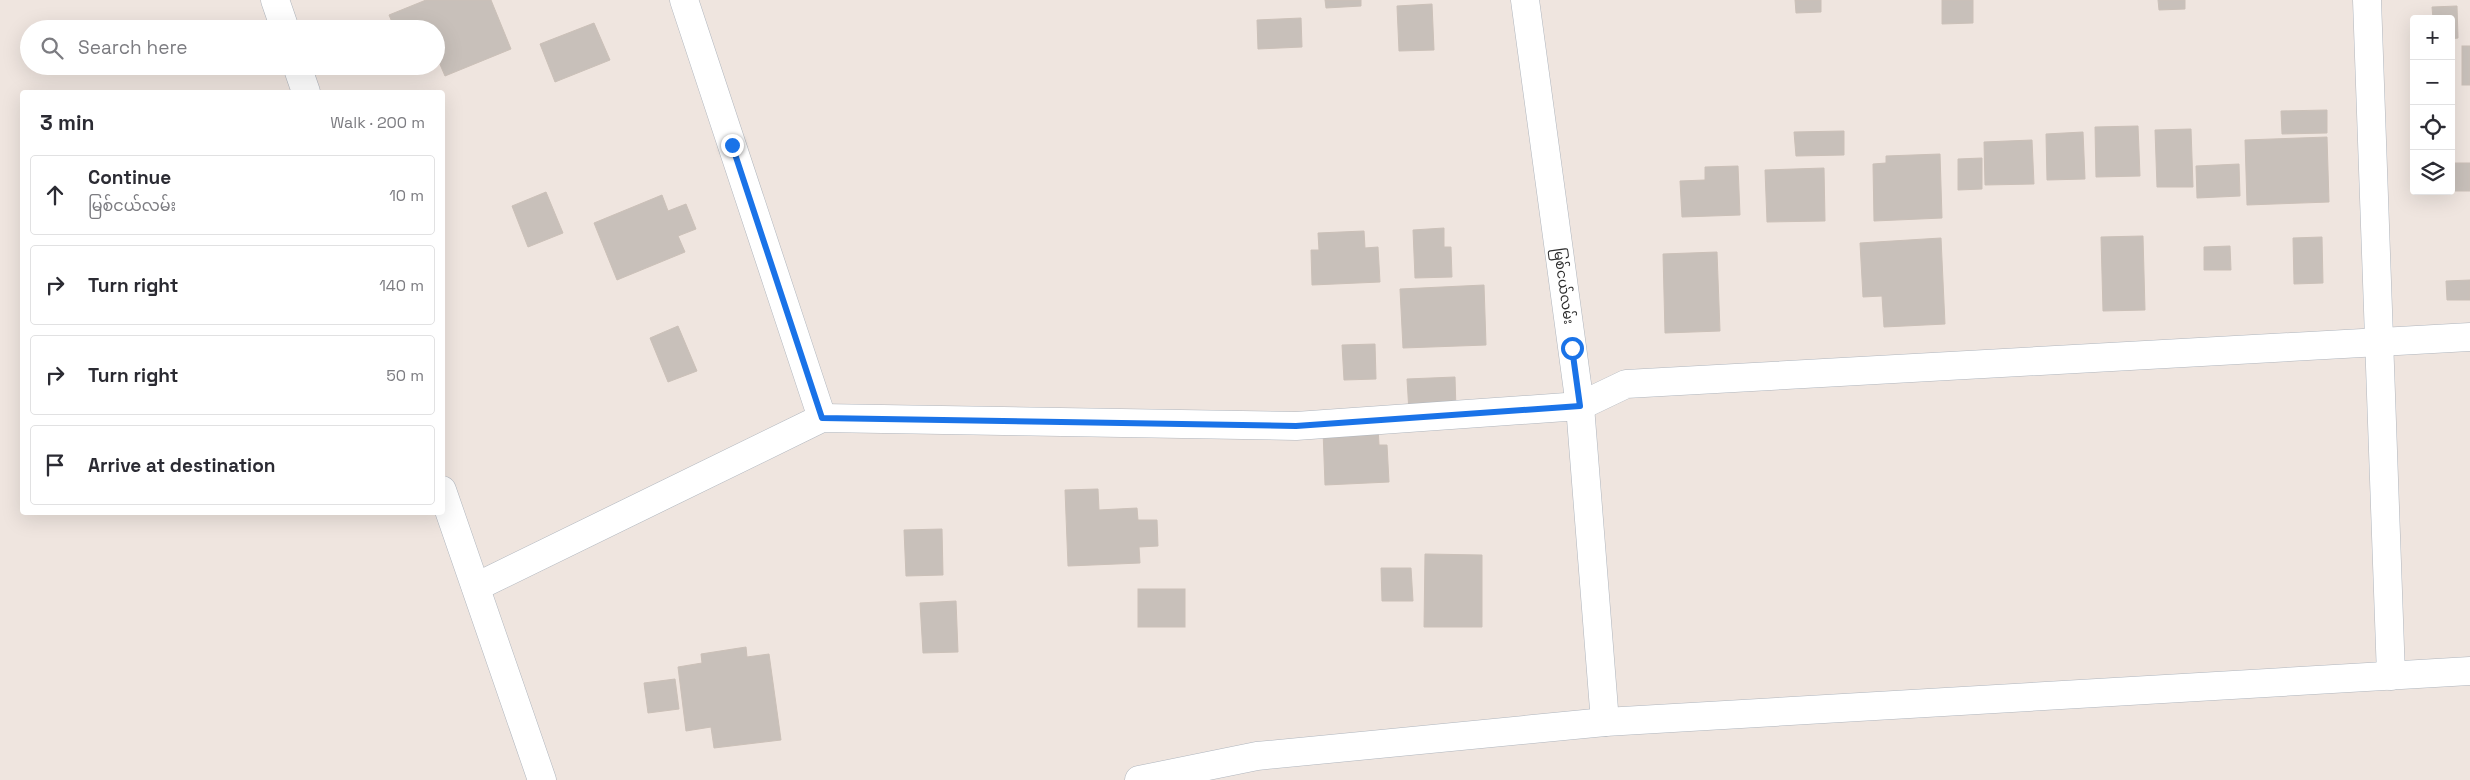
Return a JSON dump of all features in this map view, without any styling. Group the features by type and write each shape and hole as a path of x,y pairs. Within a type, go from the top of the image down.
{"street":[{"path":"275,0 282,20"},
{"path":"684,0 822,418"},
{"name":"မြစ်ငယ်လမ်း","path":"1525,0 1580,406 1606,722"},
{"path":"2367,0 2391,676"},
{"path":"301,75 305,90"},
{"path":"476,587 822,418 1296,426 1580,406 1626,384 2379,344 2470,337"},
{"path":"445,499 542,780"},
{"path":"1139,780 1256,756 1606,722 2470,671"}],"building":[{"path":"426,0 491,0 511,49 445,76 445,20 391,20 389,15"},
{"path":"1325,0 1361,0 1361,6 1326,8"},
{"path":"1795,0 1821,0 1821,12 1796,13"},
{"path":"1942,0 1973,0 1973,23 1942,24"},
{"path":"2158,0 2185,0 2185,9 2159,10"},
{"path":"1432,4 1434,50 1399,51 1397,6"},
{"path":"2457,6 2458,38 2455,38 2455,15 2433,15 2432,7"},
{"path":"1301,18 1302,47 1258,49 1257,20"},
{"path":"594,23 610,60 555,82 540,44"},
{"path":"2462,46 2470,46 2470,85 2462,85"},
{"path":"2327,110 2327,133 2282,134 2281,111"},
{"path":"2138,126 2140,176 2096,177 2095,127"},
{"path":"2191,129 2193,187 2157,187 2155,130"},
{"path":"1844,131 1844,155 1796,156 1794,132"},
{"path":"2083,132 2085,179 2047,180 2046,134"},
{"path":"2327,137 2329,202 2247,205 2245,140"},
{"path":"2032,140 2034,184 1985,185 1984,142"},
{"path":"1940,154 1942,218 1874,221 1873,164 1886,163 1886,156"},
{"path":"1982,158 1982,189 1958,190 1958,159"},
{"path":"2455,163 2470,163 2470,191 2455,191"},
{"path":"2239,164 2240,196 2197,198 2196,166"},
{"path":"1738,166 1740,215 1682,217 1680,181 1705,180 1705,167"},
{"path":"1824,168 1825,221 1767,222 1765,170"},
{"path":"546,192 563,233 528,247 512,206"},
{"path":"662,195 668,211 686,204 696,229 678,236 685,252 617,280 594,223"},
{"path":"1444,228 1444,247 1451,247 1452,277 1415,278 1413,230"},
{"path":"1364,231 1365,248 1378,247 1380,282 1312,285 1311,250 1319,250 1318,233"},
{"path":"2143,236 2145,310 2103,311 2101,237"},
{"path":"2322,237 2323,283 2294,284 2293,238"},
{"path":"1941,238 1945,324 1884,327 1882,296 1863,297 1860,243"},
{"path":"2230,246 2231,270 2204,270 2204,247"},
{"path":"1717,252 1720,331 1665,333 1663,254"},
{"path":"2470,280 2470,300 2447,300 2446,281"},
{"path":"1484,285 1486,345 1403,348 1400,289"},
{"path":"678,326 697,371 668,382 650,338"},
{"path":"1375,344 1376,379 1344,380 1342,345"},
{"path":"1455,377 1456,410 1409,412 1407,379"},
{"path":"1378,427 1379,445 1387,445 1389,482 1325,485 1323,430"},
{"path":"1098,489 1099,510 1137,508 1138,520 1157,520 1158,546 1139,547 1140,563 1068,566 1065,490"},
{"path":"942,529 943,575 906,576 904,530"},
{"path":"1425,554 1482,555 1482,627 1424,627"},
{"path":"1381,568 1411,568 1413,601 1382,601"},
{"path":"1138,589 1185,589 1185,627 1138,627"},
{"path":"956,601 958,652 923,653 920,603"},
{"path":"746,647 747,657 769,654 781,740 714,748 711,727 686,731 678,667 702,663 701,654"},
{"path":"675,679 679,709 648,713 644,683"}],"route":[{"path":"732,145 822,418 1296,426 1580,406 1572,348"}]}
